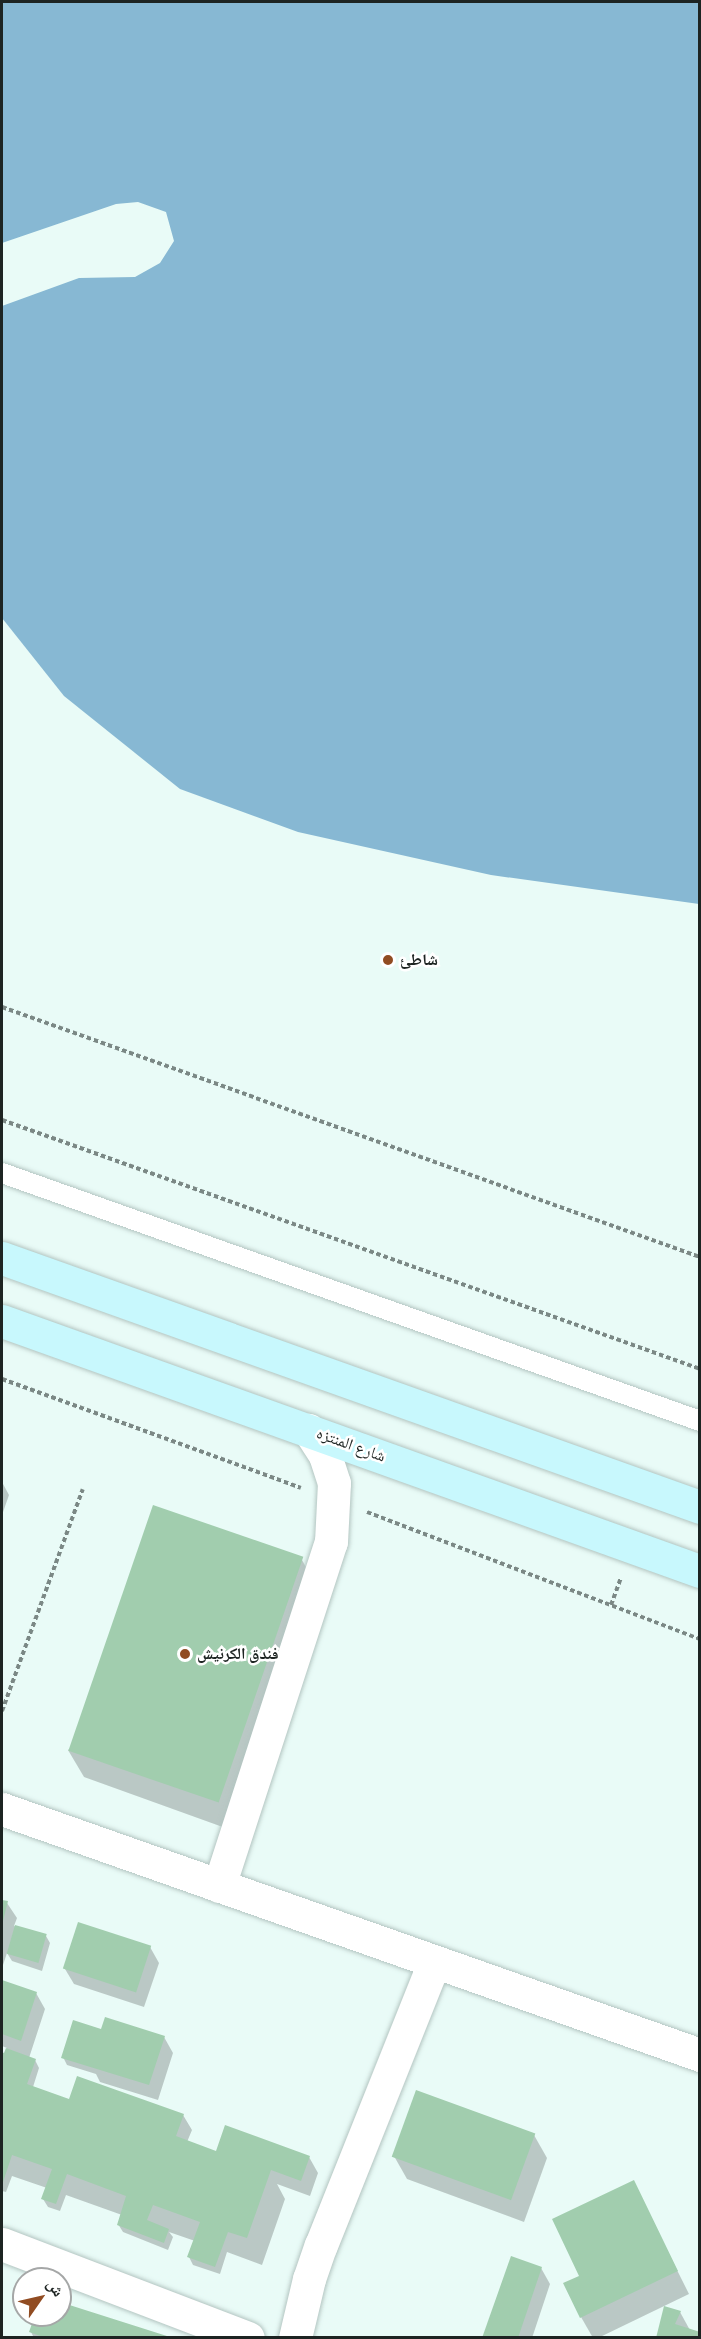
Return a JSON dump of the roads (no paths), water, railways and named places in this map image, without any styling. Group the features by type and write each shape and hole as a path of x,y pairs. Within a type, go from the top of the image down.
{"main road":[{"path":"2,1258 699,1507"},
{"name":"شارع المنتزه","path":"2,1321 699,1571"}],"street":[{"path":"219,1886 331,1542 334,1483 325,1455 309,1430"},
{"path":"2,1809 699,2055"},
{"path":"295,2337 315,2262 434,1962"},
{"path":"2,2244 248,2337"}],"lane":[{"path":"2,1173 699,1420"}],"water":[{"path":"2,2 699,2 699,904 491,875 298,832 180,789 64,696 2,618"}],"place":[{"name":"شاطئ","path":"388,960"},
{"name":"فندق الكرنيش","path":"185,1654"}]}
